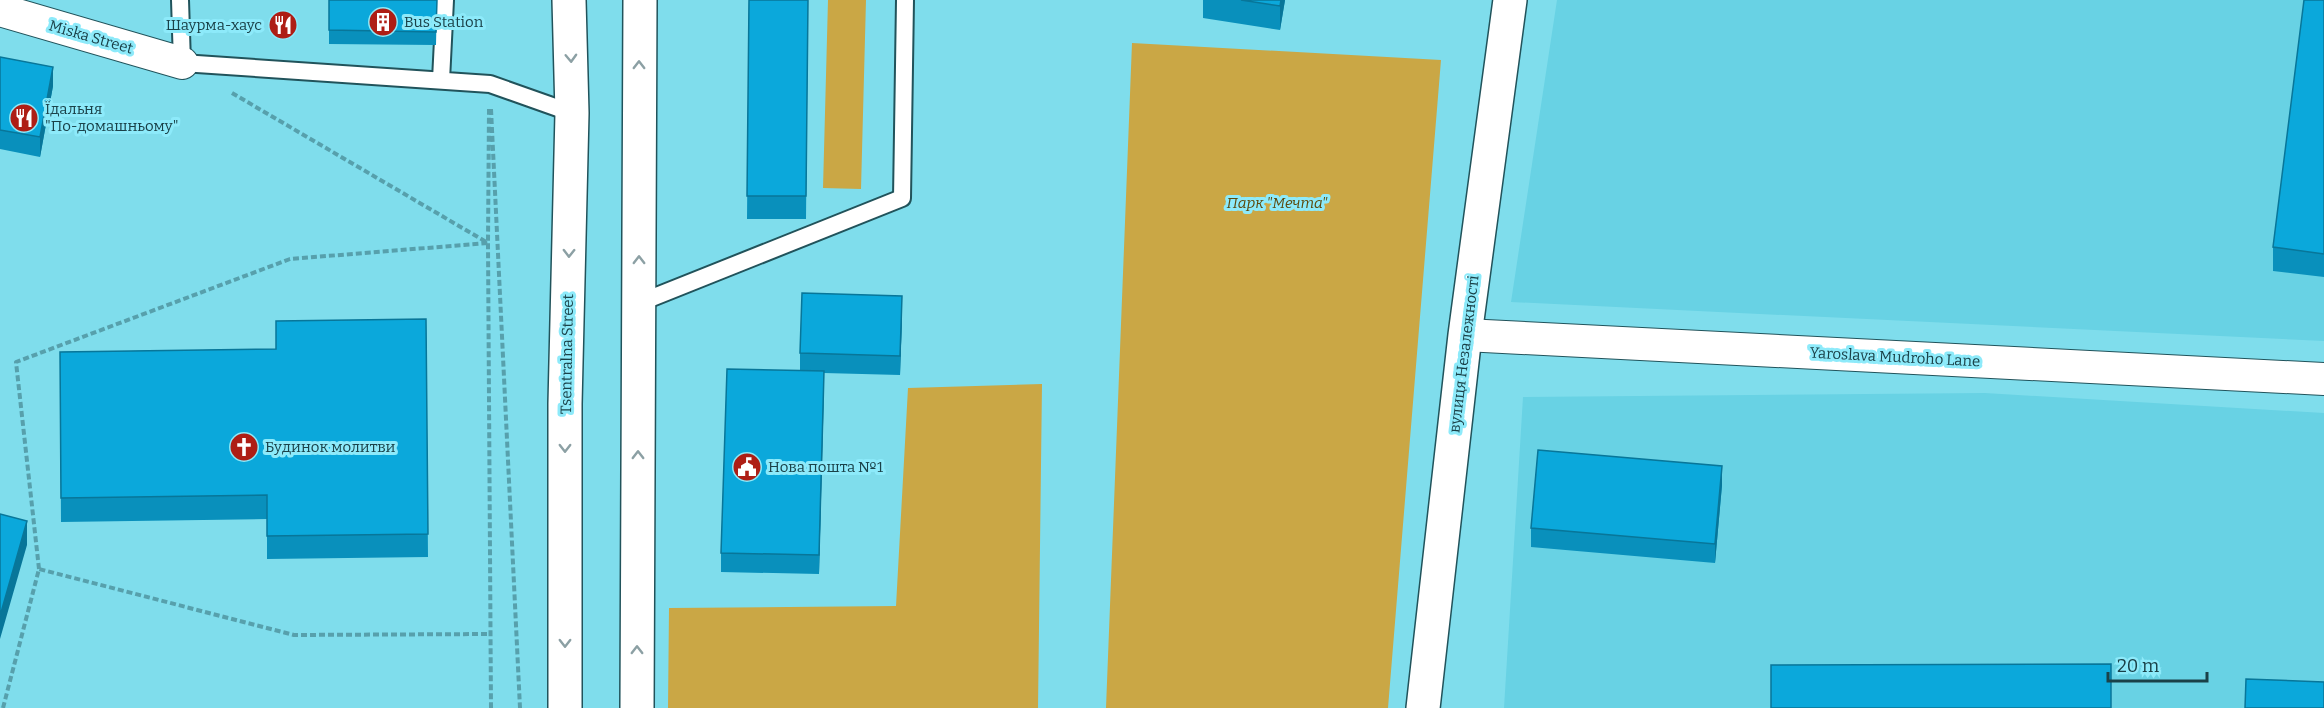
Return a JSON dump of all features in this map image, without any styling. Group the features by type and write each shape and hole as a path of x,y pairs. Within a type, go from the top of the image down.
{"street":[{"name":"Tsentralna Street","path":"565,708 565,404 572,113 569,0"},
{"path":"637,708 640,0"},
{"name":"вулиця Незалежності","path":"1423,708 1465,335 1510,0"},
{"name":"Miska Street","path":"0,10 182,63"},
{"name":"Yaroslava Mudroho Lane","path":"1465,335 2324,379"}],"lane":[{"path":"180,0 182,63 490,84 572,113"},
{"path":"441,80 445,0"},
{"path":"639,303 902,198 905,0"}],"path":[{"path":"182,63 488,243"},
{"path":"490,84 488,243 491,708"},
{"path":"490,84 520,708"},
{"path":"3,708 39,569 16,362 290,259 488,243"},
{"path":"39,569 294,635 490,634"}],"shaded area":[{"path":"1557,0 2324,0 2324,341 1511,302"},
{"path":"1985,393 2324,413 2324,708 1504,708 1523,397"}],"green space":[{"path":"828,0 866,0 861,189 823,188"},
{"name":"Парк \"Мечта\"","path":"1132,43 1441,60 1388,708 1106,708"},
{"path":"1042,384 1038,708 668,708 669,608 896,606 908,388"}],"building":[{"name":"Bus Station","path":"329,0 437,0 436,32 329,30"},
{"path":"749,0 808,0 806,196 747,196"},
{"path":"1241,0 1281,0 1280,6"},
{"path":"2304,0 2324,0 2324,254 2273,247"},
{"name":"Їдальня \"По-домашньому\"","path":"0,57 53,67 40,137 0,130"},
{"path":"802,293 902,296 900,356 800,353"},
{"name":"Будинок молитви","path":"426,319 428,534 267,536 267,495 61,498 60,352 276,349 276,321"},
{"path":"727,369 824,371 819,555 721,553"},
{"path":"1538,450 1722,466 1715,544 1531,528"},
{"path":"0,514 27,521 0,616"},
{"path":"2111,664 2111,708 1771,708 1771,665"},
{"path":"2246,679 2324,682 2324,708 2245,708"}],"place":[{"name":"Bus Station","path":"383,22"},
{"name":"Шаурма-хаус","path":"283,25"},
{"name":"Їдальня \"По-домашньому\"","path":"24,118"},
{"name":"Будинок молитви","path":"244,447"},
{"name":"Нова пошта №1","path":"747,467"}]}
